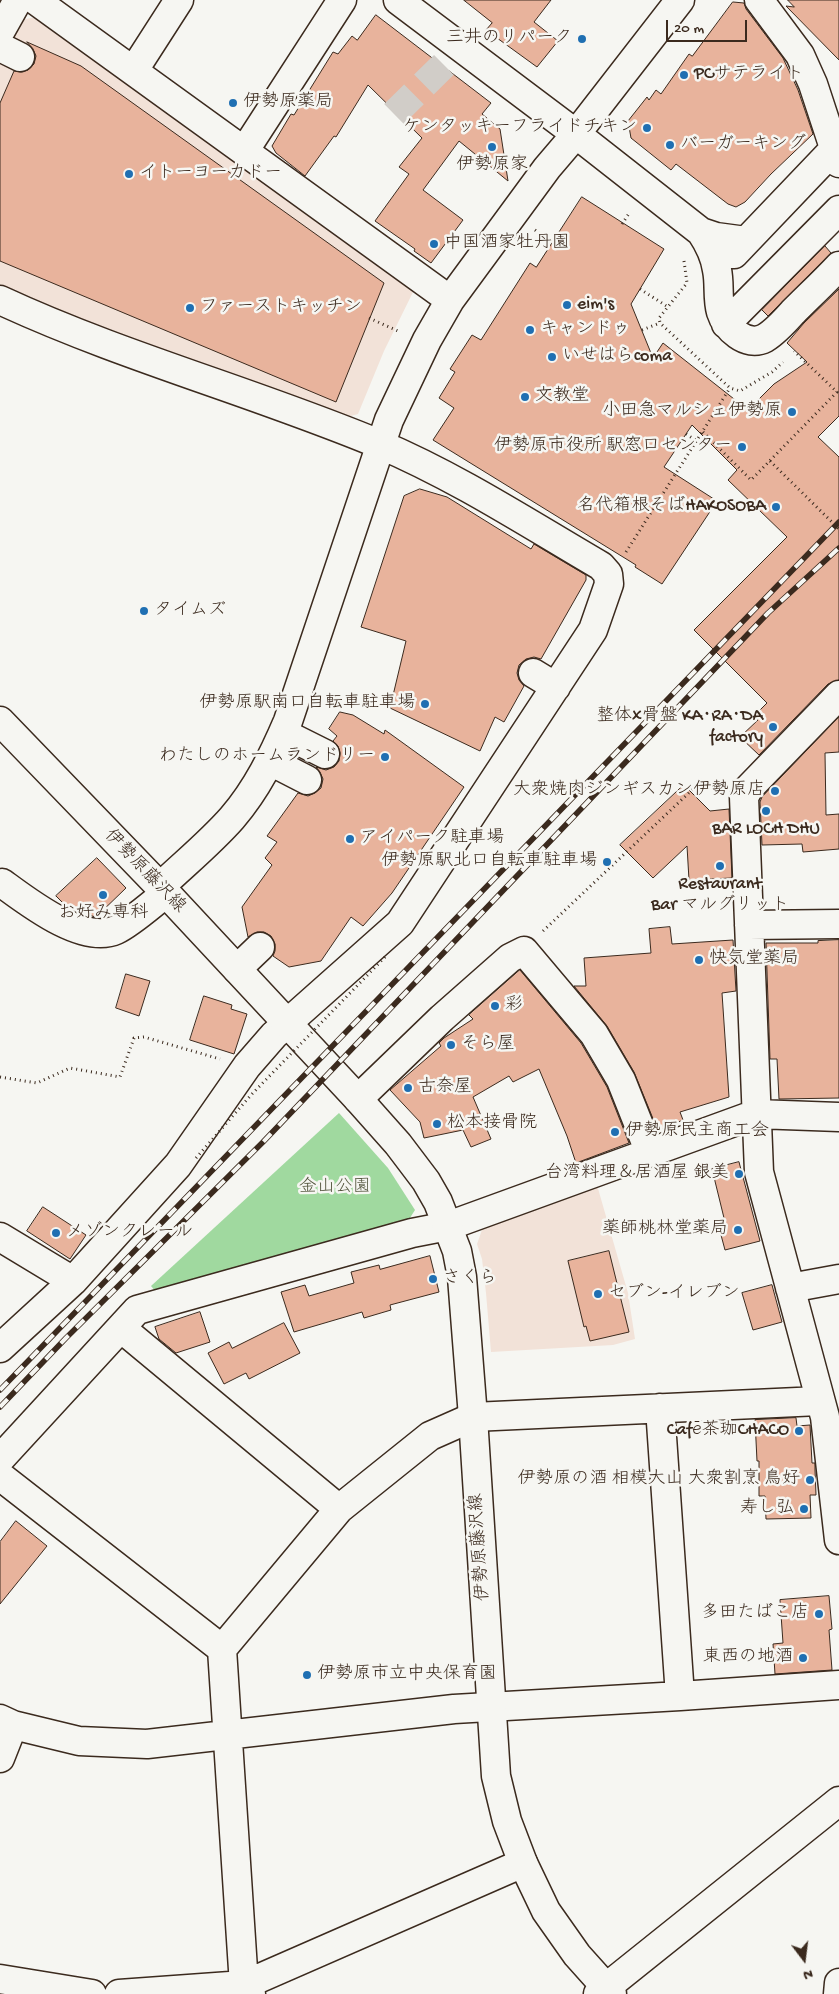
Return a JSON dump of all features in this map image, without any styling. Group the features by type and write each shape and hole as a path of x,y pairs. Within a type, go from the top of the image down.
{"street":[{"path":"0,32 18,0"},
{"path":"35,0 450,300"},
{"path":"134,70 179,0"},
{"path":"245,150 342,0"},
{"path":"398,0 576,134 701,232 712,249 718,271 718,294 721,312 726,324 739,336 747,340 764,339 839,266"},
{"path":"2,883 62,923 102,934 117,929 163,890 232,817 250,794 270,761 283,733 381,445 413,366 450,300 547,168 576,134 680,0"},
{"path":"718,271 837,152 813,84 800,55 759,0"},
{"path":"726,324 839,210"},
{"path":"701,232 716,237 746,241"},
{"path":"0,300 76,333 381,445 452,480 601,566 609,579 593,630 400,923 287,1024 246,1066 178,1165 73,1281 0,1348"},
{"path":"533,673 556,687"},
{"path":"839,695 753,784 744,797 759,1172 819,1401 825,1417 839,1540"},
{"name":"伊勢原藤沢線","path":"0,721 163,890 398,1144 426,1181 448,1226 457,1251 462,1276 496,1776 507,1822 523,1863 546,1911 605,1992"},
{"path":"283,733 325,754"},
{"path":"270,761 307,780"},
{"path":"749,925 839,924"},
{"path":"237,969 260,947"},
{"path":"358,1099 469,994 510,958 524,951 594,1034 621,1080 650,1153"},
{"path":"0,1459 137,1310 412,1233 448,1226 756,1114 839,1117"},
{"path":"0,1237 73,1281"},
{"path":"790,1288 839,1280"},
{"path":"121,1328 339,1509"},
{"path":"248,1989 222,1649 339,1509 430,1436 473,1417 819,1401"},
{"path":"660,1408 680,1696"},
{"path":"0,1476 222,1649"},
{"path":"0,1758 7,1722 79,1741 147,1744 454,1709 839,1685"},
{"path":"605,1992 838,1805"},
{"path":"119,1994 248,1989 523,1863"},
{"path":"0,1978 92,1994"},
{"path":"838,1994 839,1983"}],"path":[{"path":"622,224 630,212"},
{"path":"535,230 551,242"},
{"path":"640,288 668,307"},
{"path":"369,318 398,331"},
{"path":"642,330 660,323"},
{"path":"703,432 751,480 837,392 794,351"},
{"path":"609,579 730,388"},
{"path":"686,434 697,441"},
{"path":"770,461 839,529"},
{"path":"524,951 532,941 693,789 753,784"},
{"path":"196,1158 252,1094 386,956"},
{"path":"0,1077 37,1084 70,1068 120,1077 134,1038 144,1037 246,1066"}],"shaded area":[{"name":"イトーヨーカドー","path":"42,16 415,288 384,351 358,414 343,418 77,324 0,288 0,60 20,20"},
{"path":"597,1185 628,1293 635,1339 613,1345 491,1352 482,1259 477,1244 483,1227"}],"green space":[{"name":"金山公園","path":"339,1113 388,1168 415,1210 408,1221 156,1292 151,1286"}],"building":[{"path":"464,0 551,0 534,22 558,41 537,67 486,30 492,23"},
{"path":"788,0 839,0 839,60 786,6 794,7"},
{"path":"733,2 744,3 746,9 783,58 798,90 813,134 745,202 736,207 728,204 676,164 671,170 631,138 628,121 647,97 649,100 656,90 661,94 689,54 692,56"},
{"path":"376,15 491,103 482,114 500,129 508,181 459,141 423,190 463,220 431,263 414,251 415,249 375,221 409,174 399,167 422,138 368,85 336,137 334,136 305,176 276,153 272,146 291,114 294,115 333,52 338,54 352,36 357,40"},
{"name":"イトーヨーカドー","path":"27,42 81,66 384,283 336,402 0,261 0,103 14,71 28,70 34,64 36,56"},
{"path":"582,197 664,249 631,304 653,358 663,343 748,410 774,384 807,362 787,343 804,323 839,289 839,416 818,437 839,457 839,680 828,684 759,755 740,737 758,720 753,717 767,703 694,630 787,537 728,480 737,470 692,425 664,467 717,501 662,584 635,567 636,565 433,440 454,408 439,398 455,372 450,369 472,335 481,340 530,263 536,267"},
{"path":"825,246 831,253 768,316 762,310"},
{"path":"420,489 447,497 531,549 534,544 586,575 586,580 541,659 534,657 526,659 519,665 517,673 519,680 524,686 504,722 495,717 480,751 390,708 406,641 361,627 404,496"},
{"name":"アイパーク駐車場","path":"340,712 353,715 384,734 385,730 464,787 392,893 363,926 351,917 321,961 289,967 273,956 275,944 271,936 264,932 257,932 248,937 242,907 272,865 265,858 277,842 267,836 298,793 308,796 321,788 323,779 316,767 326,770 334,767 339,761 340,753 338,746 333,741 337,736 329,729"},
{"path":"839,717 839,752 825,753 826,815 839,814 839,849 803,852 802,844 762,845 760,802 762,797"},
{"path":"684,785 710,811 729,809 732,878 689,880 687,846 653,878 620,845"},
{"path":"97,858 126,888 96,917 92,916 81,904 74,910 66,906 56,896"},
{"path":"670,927 672,944 733,940 736,991 722,993 729,1097 680,1112 683,1120 658,1131 634,1072 607,1026 574,986 586,986 584,958 651,953 649,929"},
{"path":"839,940 839,1098 779,1099 777,1059 770,1059 766,943 818,943 818,941"},
{"path":"520,970 581,1043 607,1087 629,1143 576,1163 567,1136 539,1069 513,1082 509,1076 473,1097 491,1139 471,1147 463,1130 424,1138 420,1122 390,1090 441,1046 439,1043 444,1038 473,1019 469,1015"},
{"path":"126,974 150,981 139,1016 116,1008"},
{"path":"204,996 232,1005 231,1009 247,1014 234,1054 190,1040"},
{"path":"739,1162 760,1241 725,1250 717,1220 724,1218 712,1169"},
{"name":"メゾンクレール","path":"43,1207 86,1235 70,1259 27,1231"},
{"name":"セブン-イレブン","path":"609,1251 629,1332 590,1341 586,1326 584,1327 568,1261"},
{"path":"430,1256 439,1292 390,1305 391,1310 364,1318 362,1312 294,1332 281,1292 305,1285 309,1296 354,1283 351,1272 379,1265 380,1269"},
{"path":"772,1285 782,1322 753,1330 742,1293"},
{"path":"200,1312 210,1342 176,1353 159,1339 155,1327"},
{"path":"284,1323 300,1353 249,1379 246,1373 224,1384 208,1353 229,1342 232,1348"},
{"path":"796,1418 797,1426 810,1425 812,1463 815,1463 816,1495 810,1495 811,1518 766,1519 765,1496 759,1496 759,1461 757,1461 755,1420"},
{"path":"16,1521 47,1546 0,1604 0,1542"},
{"path":"829,1596 832,1629 829,1630 832,1670 775,1674 773,1644 783,1643 780,1600"}],"tunnel":[{"path":"394,114 461,48"}],"railway":[{"path":"0,1390 839,522"},
{"path":"0,1407 66,1338 263,1142 768,613 839,548"}],"place":[{"name":"三井のリパーク","path":"582,39"},
{"name":"PCサテライト","path":"684,75"},
{"name":"伊勢原薬局","path":"233,103"},
{"name":"ケンタッキーフライドチキン","path":"647,128"},
{"name":"バーガーキング","path":"670,145"},
{"name":"伊勢原家","path":"492,147"},
{"name":"イトーヨーカドー","path":"129,174"},
{"name":"中国酒家牡丹園","path":"434,244"},
{"name":"eim's","path":"567,305"},
{"name":"ファーストキッチン","path":"190,308"},
{"name":"キャンドゥ","path":"530,330"},
{"name":"いせはらcoma","path":"552,357"},
{"name":"文教堂","path":"525,397"},
{"name":"小田急マルシェ伊勢原","path":"792,412"},
{"name":"伊勢原市役所 駅窓口センター","path":"742,447"},
{"name":"名代箱根そばHAKOSOBA","path":"776,507"},
{"name":"タイムズ","path":"144,611"},
{"name":"伊勢原駅南口自転車駐車場","path":"425,704"},
{"name":"整体x骨盤 KA･RA･DA factory","path":"773,727"},
{"name":"わたしのホームランドリー","path":"385,757"},
{"name":"大衆焼肉ジンギスカン伊勢原店","path":"775,791"},
{"name":"BAR LOCH DHU","path":"766,811"},
{"name":"アイパーク駐車場","path":"350,839"},
{"name":"伊勢原駅北口自転車駐車場","path":"607,862"},
{"name":"Restaurant Bar マルグリット","path":"720,866"},
{"name":"お好み専科","path":"103,895"},
{"name":"快気堂薬局","path":"699,960"},
{"name":"彩","path":"495,1006"},
{"name":"そら屋","path":"451,1045"},
{"name":"古奈屋","path":"408,1088"},
{"name":"松本接骨院","path":"437,1124"},
{"name":"伊勢原民主商工会","path":"615,1132"},
{"name":"台湾料理＆居酒屋 銀美","path":"739,1174"},
{"name":"薬師桃林堂薬局","path":"738,1230"},
{"name":"メゾンクレール","path":"56,1233"},
{"name":"さくら","path":"433,1279"},
{"name":"セブン-イレブン","path":"598,1294"},
{"name":"Cafē茶珈CHACO","path":"799,1431"},
{"name":"伊勢原の酒 相模大山 大衆割烹 鳥好","path":"810,1480"},
{"name":"寿し弘","path":"804,1509"},
{"name":"多田たばこ店","path":"819,1614"},
{"name":"東西の地酒","path":"803,1658"},
{"name":"伊勢原市立中央保育園","path":"307,1675"}]}
